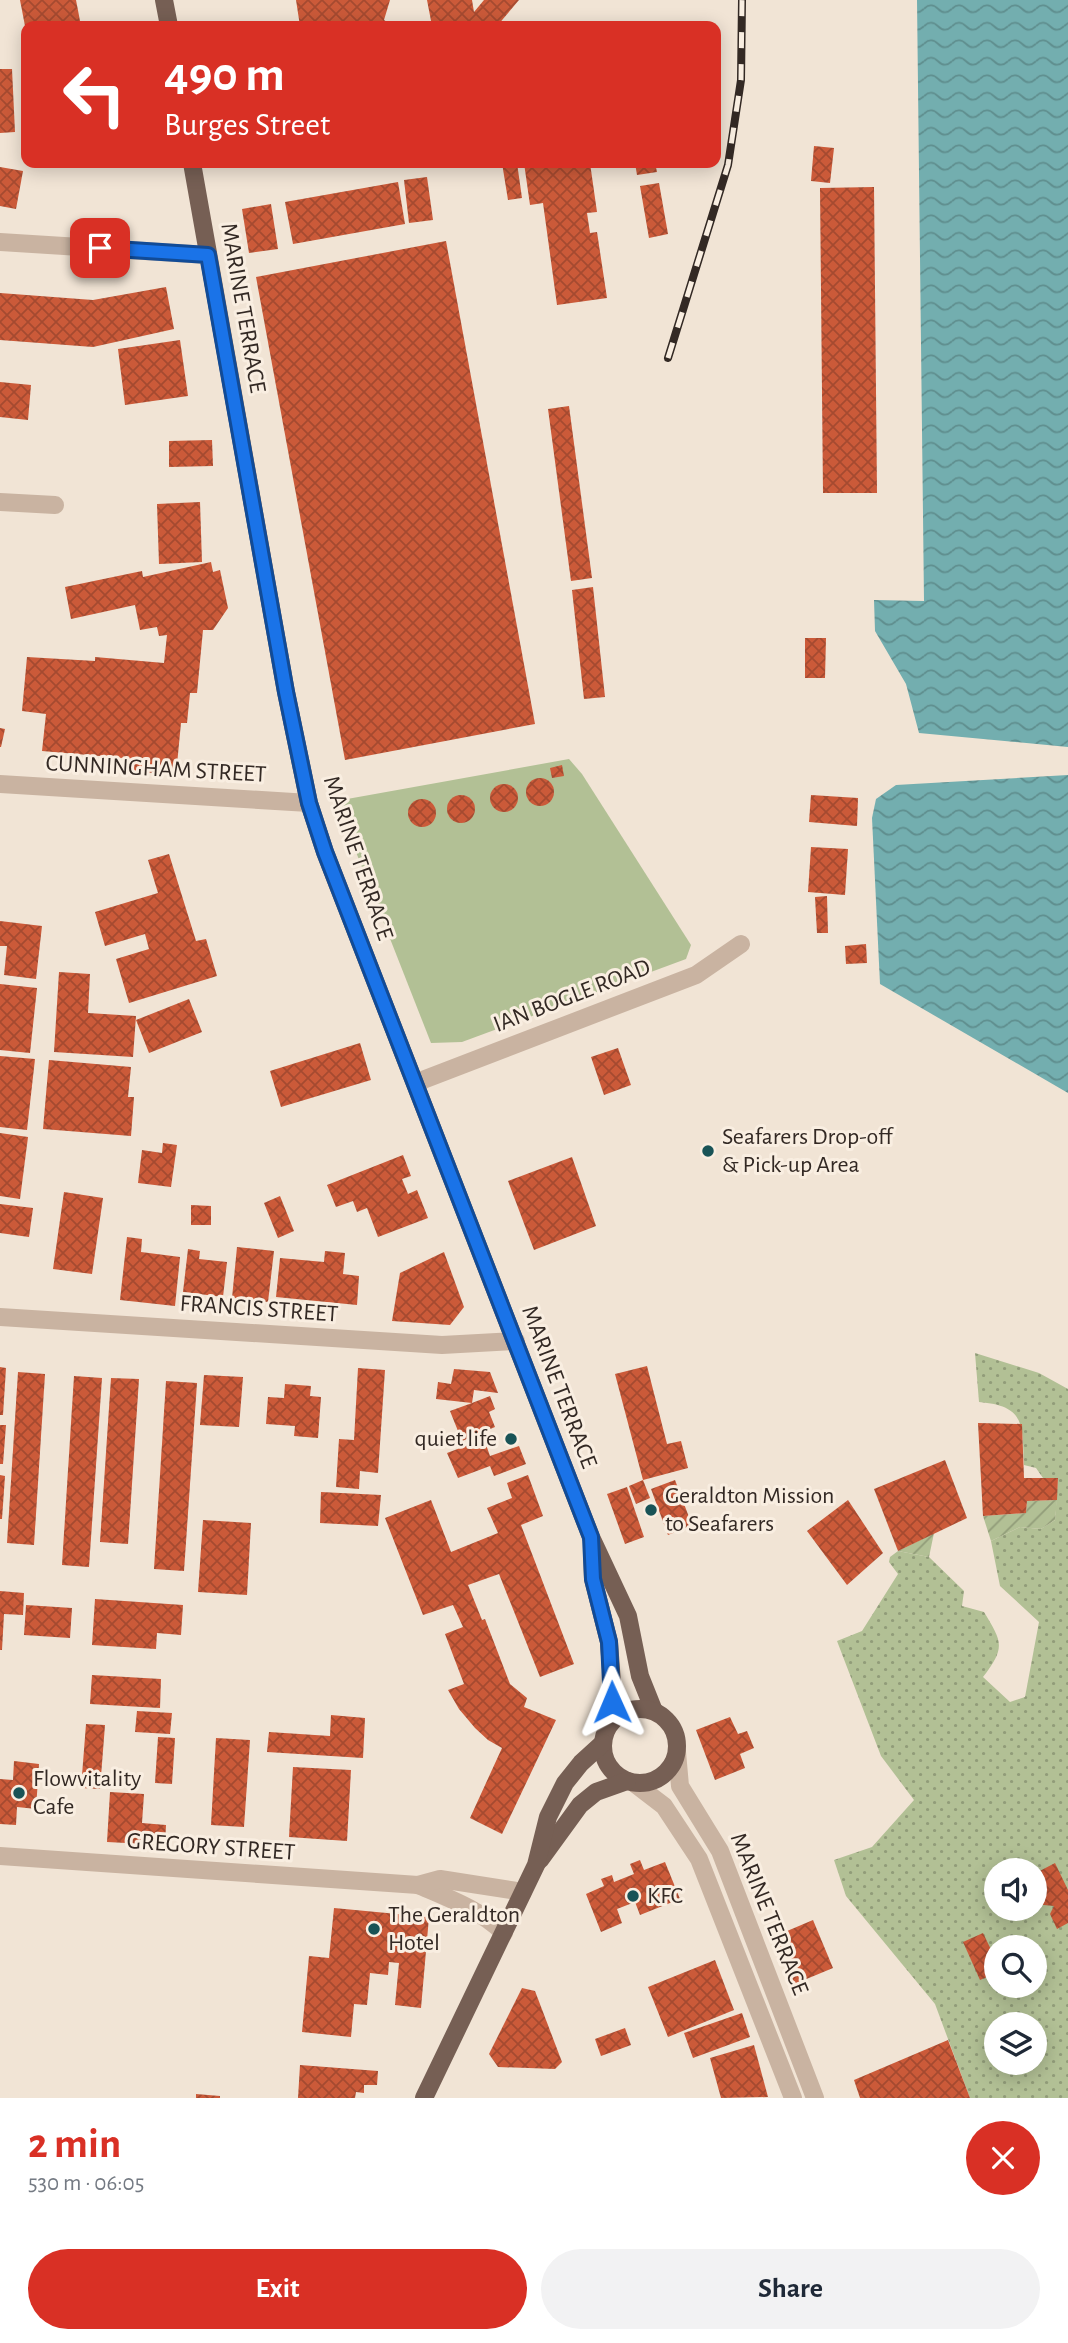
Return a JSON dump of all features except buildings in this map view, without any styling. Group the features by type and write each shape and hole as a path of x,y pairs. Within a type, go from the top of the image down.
{"main road":[{"path":"164,0 168,21"},
{"name":"MARINE TERRACE","path":"193,168 286,692 309,803 325,852 591,1537 628,1616 640,1676 654,1711"},
{"name":"MARINE TERRACE","path":"591,1537 593,1579 609,1642 611,1722"},
{"path":"424,2098 536,1865 580,1805 596,1792 630,1782 645,1783 665,1773 673,1764 677,1752 672,1727 665,1717 654,1711 631,1709 620,1714 605,1732 603,1752 611,1769 630,1782"},
{"path":"536,1865 548,1817 565,1783 603,1742"}],"street":[{"path":"0,242 208,255"},
{"path":"0,502 55,505"},
{"name":"CUNNINGHAM STREET","path":"0,784 309,803"},
{"name":"IAN BOGLE ROAD","path":"415,1083 696,975 741,944"},
{"name":"FRANCIS STREET","path":"0,1317 442,1345 516,1341"},
{"name":"MARINE TERRACE","path":"677,1752 680,1786 720,1851 815,2098"},
{"name":"MARINE TERRACE","path":"630,1782 664,1806 699,1858 793,2098"},
{"name":"GREGORY STREET","path":"0,1856 418,1885 440,1879 523,1892"},
{"name":"GREGORY STREET","path":"418,1885 476,1912 496,1924 504,1933"}],"green space":[{"path":"569,759 582,774 691,945 686,959 462,1042 431,1043 336,801"},
{"path":"975,1353 1039,1373 1068,1389 1068,2098 970,2098 935,2004 846,1896 834,1860 872,1847 914,1800 881,1756 837,1641 862,1631 898,1574 889,1562 890,1557 898,1551 929,1557 964,1591 962,1606 984,1612 998,1638 998,1651 983,1677 1010,1702 1025,1697 1039,1622 1000,1586 991,1541 1020,1527 1041,1529 1055,1520 1058,1479 1043,1478 1036,1468 1024,1465 1019,1420 1014,1413 995,1404 979,1402"},
{"path":"1057,1500 1055,1520 1041,1529 1020,1527 991,1541 983,1516 1026,1513 1027,1501"},
{"path":"934,1533 929,1557 898,1551"}],"water":[{"path":"917,0 1068,0 1068,747 919,733 906,684 875,631 874,600 924,601"},
{"path":"1068,775 1068,1093 880,984 872,818 876,799 896,785"}],"railway":[{"path":"668,358 728,165 741,80 742,0"}],"place":[{"name":"Seafarers Drop-off & Pick-up Area","path":"708,1151"},
{"name":"quiet life","path":"511,1439"},
{"name":"Geraldton Mission to Seafarers","path":"651,1510"},
{"name":"Flowvitality Cafe","path":"19,1793"},
{"name":"KFC","path":"633,1896"},
{"name":"The Geraldton Hotel","path":"374,1929"}],"route":[{"path":"100,248 208,255 286,692 309,803 325,852 591,1537 593,1579 609,1642 612,1702"}]}
